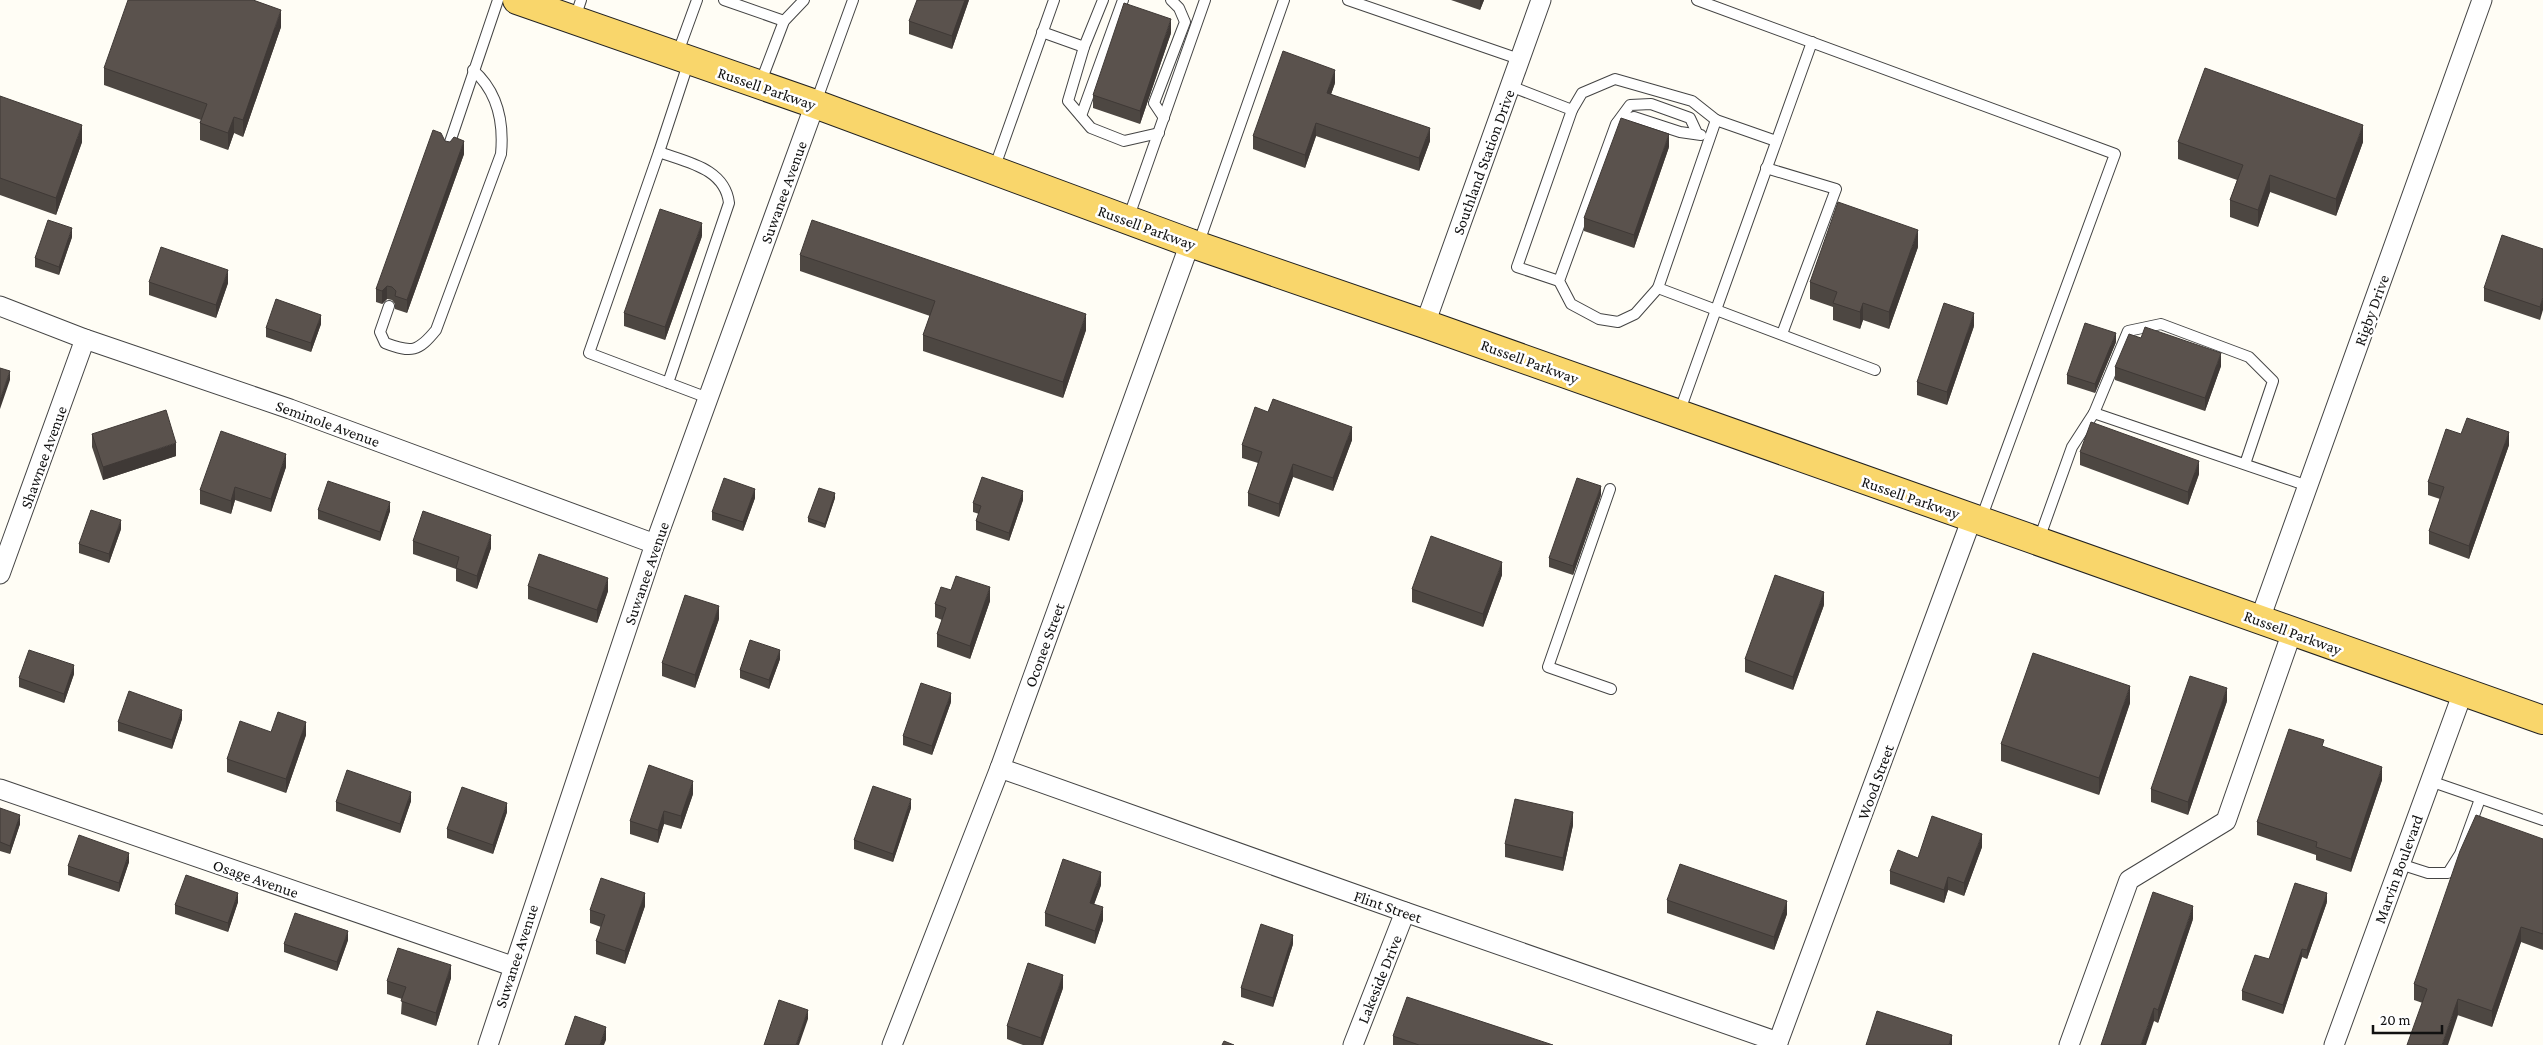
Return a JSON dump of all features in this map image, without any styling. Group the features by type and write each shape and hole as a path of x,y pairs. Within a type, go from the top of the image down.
{"main road":[{"name":"Russell Parkway","path":"517,0 578,10 683,58 815,104 1194,244 2543,720"}],"street":[{"name":"Southland Station Drive","path":"1424,324 1541,0"},
{"name":"Rigby Drive","path":"2260,620 2482,0"},
{"name":"Suwanee Avenue","path":"488,1045 512,966 655,544 815,104"},
{"name":"Oconee Street","path":"892,1045 1000,768 1194,244"},
{"name":"Seminole Avenue","path":"0,306 86,339 290,409 655,544"},
{"name":"Shawnee Avenue","path":"0,574 86,339"},
{"name":"Wood Street","path":"1778,1043 1976,520"},
{"path":"2069,1045 2129,880 2226,821 2292,632"},
{"name":"Marvin Boulevard","path":"2334,1045 2463,692"},
{"name":"Flint Street","path":"1000,768 1778,1043"},
{"name":"Osage Avenue","path":"0,790 512,966"},
{"name":"Lakeside Drive","path":"1353,1045 1406,912"}],"lane":[{"path":"448,148 498,0"},
{"path":"698,0 658,152 589,353 708,398"},
{"path":"724,0 784,21"},
{"path":"791,0 792,12"},
{"path":"760,85 784,21 804,0"},
{"path":"815,104 853,0"},
{"path":"993,170 1054,0"},
{"path":"1103,0 1084,47 1068,101 1091,128 1124,141 1158,133"},
{"path":"1081,116 1122,0"},
{"path":"1164,118 1154,103 1185,22 1180,8 1171,0"},
{"path":"1128,220 1205,0"},
{"path":"1194,244 1284,0"},
{"path":"1348,0 1520,59"},
{"path":"1697,0 2115,154 1976,520"},
{"path":"1042,32 1084,47"},
{"path":"1678,414 1812,42"},
{"path":"389,306 380,332 385,343 406,350 416,349 424,344 436,330 501,154 503,132 498,108 486,82 473,70"},
{"path":"1559,281 1516,267 1572,110 1582,93 1615,79 1692,101 1716,120 1776,141"},
{"path":"1510,86 1572,110"},
{"path":"1697,133 1690,118 1651,104 1630,105 1616,124 1559,281 1570,304 1599,319 1618,322 1635,314 1658,288 1716,120"},
{"path":"1616,124 1634,117 1680,132 1697,133 1709,140"},
{"path":"658,152 705,169 721,180 728,195 729,203 668,384"},
{"path":"1766,168 1836,189 1782,334"},
{"path":"1658,288 1875,370"},
{"path":"2038,542 2072,447 2094,412 2128,331 2161,324 2249,356 2273,381 2245,464"},
{"path":"2094,412 2308,486"},
{"path":"1610,488 1548,667 1611,689"},
{"path":"2430,781 2543,820"},
{"path":"2400,864 2428,872 2448,872 2460,854 2480,798"}],"building":[{"path":"128,0 253,0 281,10 243,120 234,117 228,133 200,123 207,104 104,68"},
{"path":"917,0 965,0 952,36 909,21"},
{"path":"1124,3 1171,19 1140,111 1093,95"},
{"path":"1283,51 1335,70 1327,93 1430,128 1419,158 1316,123 1305,155 1253,136"},
{"path":"2205,68 2363,125 2336,199 2270,175 2258,210 2230,200 2243,165 2178,142"},
{"path":"0,96 82,125 56,198 0,178"},
{"path":"1621,118 1669,134 1634,235 1584,218"},
{"path":"433,130 441,133 445,141 450,142 454,137 464,141 407,300 395,296 396,291 392,287 387,286 382,291 376,289"},
{"path":"1838,202 1918,230 1889,312 1863,303 1860,312 1833,303 1837,292 1810,282"},
{"path":"660,209 702,223 665,327 624,313"},
{"path":"48,220 72,228 59,267 35,258"},
{"path":"812,220 1086,314 1063,382 923,335 935,301 800,255"},
{"path":"2502,235 2543,249 2543,297 2540,307 2484,288"},
{"path":"161,247 228,270 216,305 149,282"},
{"path":"276,299 321,315 311,343 266,328"},
{"path":"1944,303 1974,313 1947,392 1917,382"},
{"path":"2085,323 2116,333 2095,384 2067,375"},
{"path":"2145,327 2221,353 2205,398 2115,367 2129,334 2141,338"},
{"path":"0,368 10,371 0,400"},
{"path":"1273,399 1352,427 1333,478 1293,464 1279,504 1248,493 1262,452 1242,445 1255,407 1268,412"},
{"path":"166,410 176,443 103,467 92,434"},
{"path":"2467,418 2509,432 2469,546 2429,531 2444,487 2428,482 2446,429 2461,434"},
{"path":"2091,422 2199,461 2188,492 2080,452"},
{"path":"221,431 286,454 271,499 235,487 231,501 200,490"},
{"path":"982,477 1023,491 1009,533 976,521 981,506 973,503"},
{"path":"724,478 755,489 743,522 712,512"},
{"path":"1577,478 1601,486 1573,566 1549,558"},
{"path":"328,481 390,502 380,532 318,510"},
{"path":"819,488 835,493 825,524 808,518"},
{"path":"91,510 121,520 109,554 79,544"},
{"path":"423,511 491,535 477,576 456,568 459,557 413,541"},
{"path":"1431,536 1502,562 1483,614 1412,589"},
{"path":"539,554 608,578 597,610 528,586"},
{"path":"1775,575 1824,592 1793,677 1745,659"},
{"path":"956,576 990,587 970,646 937,634 946,608 935,604 941,587 951,590"},
{"path":"685,595 719,606 695,675 662,663"},
{"path":"750,640 780,650 769,680 740,670"},
{"path":"29,650 74,665 64,694 19,678"},
{"path":"2033,653 2130,686 2099,778 2001,744"},
{"path":"2190,676 2227,688 2188,802 2151,789"},
{"path":"921,683 951,693 932,746 903,736"},
{"path":"129,691 182,710 172,740 118,722"},
{"path":"278,712 306,722 286,779 227,759 240,721 271,732"},
{"path":"2289,729 2324,740 2322,746 2382,767 2351,859 2316,847 2317,842 2257,822"},
{"path":"649,765 693,781 681,816 664,811 658,830 630,821"},
{"path":"347,770 411,792 400,824 336,802"},
{"path":"873,786 911,799 893,854 854,840"},
{"path":"462,787 507,803 493,845 447,829"},
{"path":"1515,799 1573,812 1563,858 1505,844"},
{"path":"0,808 20,815 10,846 0,842"},
{"path":"2476,815 2543,839 2543,934 2521,927 2492,1011 2458,999 2442,1045 2407,1045 2427,989 2414,984 2460,851"},
{"path":"1932,816 1982,834 1964,883 1948,877 1944,890 1890,871 1898,850 1918,858"},
{"path":"79,835 129,853 119,883 68,866"},
{"path":"1063,859 1101,872 1090,903 1103,907 1095,931 1045,913"},
{"path":"1680,864 1787,901 1774,937 1667,900"},
{"path":"186,875 238,893 228,923 175,905"},
{"path":"601,878 645,893 625,951 596,941 605,915 590,910"},
{"path":"2295,883 2327,893 2307,950 2302,949 2283,1005 2242,991 2255,955 2269,959"},
{"path":"2153,892 2193,906 2158,1010 2154,1008 2141,1045 2101,1045"},
{"path":"295,913 348,931 337,962 284,944"},
{"path":"1261,924 1293,935 1273,998 1241,988"},
{"path":"398,948 451,965 436,1013 401,1001 406,987 387,981"},
{"path":"1028,963 1063,975 1041,1038 1007,1026"},
{"path":"1407,997 1553,1045 1419,1045 1393,1036"},
{"path":"779,1000 808,1010 796,1045 764,1045"},
{"path":"1877,1011 1952,1035 1949,1045 1866,1045"},
{"path":"575,1016 606,1027 600,1045 565,1045"},
{"path":"1224,1041 1234,1045 1222,1045"}]}
